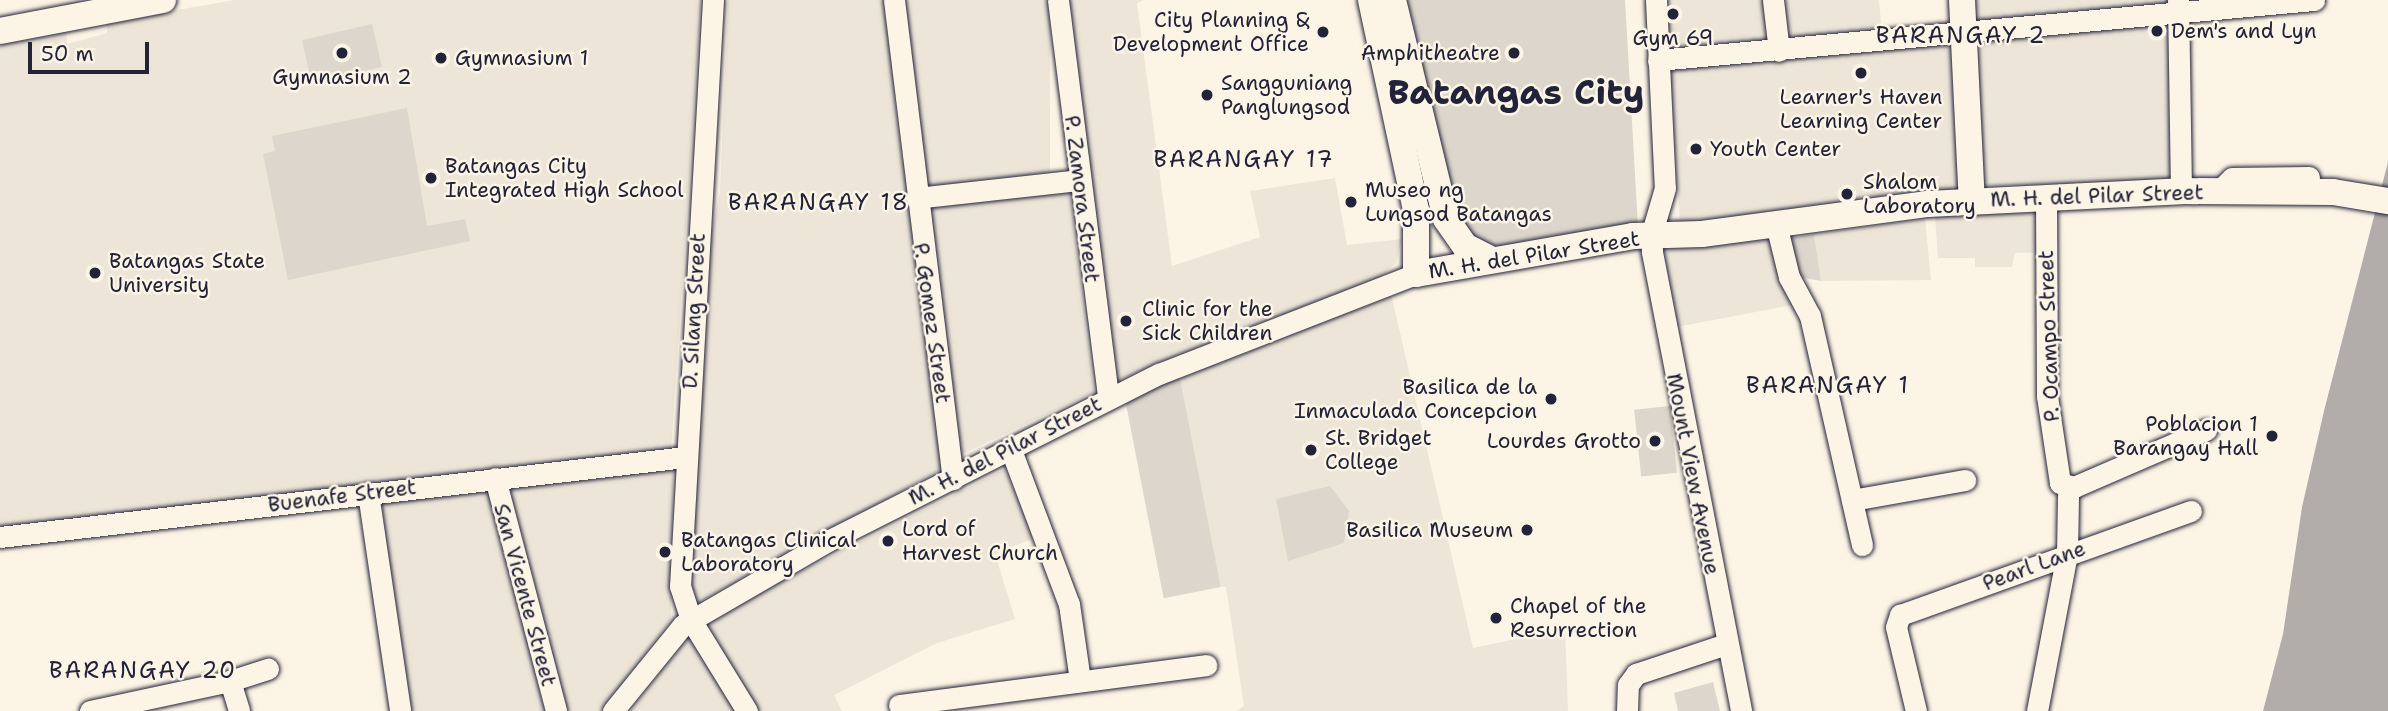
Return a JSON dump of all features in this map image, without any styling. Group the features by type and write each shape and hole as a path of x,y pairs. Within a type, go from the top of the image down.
{"main road":[{"path":"0,14 73,0"},
{"path":"0,31 111,5 163,0"},
{"path":"1371,0 1419,232 1416,274"},
{"path":"1393,0 1450,226 1465,246 1489,258"},
{"path":"1962,0 1972,202"},
{"name":"M. H. del Pilar Street","path":"1416,274 1489,258 1651,236 1972,202 2181,191 2333,192 2388,201"},
{"path":"1419,232 1450,226"}],"street":[{"name":"D. Silang Street","path":"713,0 685,457 680,586 691,620 747,711"},
{"name":"P. Gomez Street","path":"894,0 916,198 953,479"},
{"name":"P. Zamora Street","path":"1058,0 1108,398"},
{"path":"1651,236 1665,188 1656,0"},
{"path":"1773,0 1779,51"},
{"path":"1658,60 1963,33 2178,5 2315,0"},
{"path":"2178,5 2181,191"},
{"path":"2232,191 2232,178 2309,177"},
{"path":"916,198 1079,180"},
{"name":"P. Ocampo Street","path":"2046,197 2047,396 2060,483 2074,487 2206,430"},
{"path":"1776,223 1789,277 1810,316 1862,545"},
{"name":"Mount View Avenue","path":"1651,236 1726,644 1741,711"},
{"name":"M. H. del Pilar Street","path":"613,711 691,620 828,541 1011,450 1108,398 1195,359 1416,274"},
{"path":"1011,450 1069,604 1080,680"},
{"name":"Buenafe Street","path":"0,537 685,457"},
{"name":"San Vicente Street","path":"495,478 556,711"},
{"path":"1852,500 1965,480"},
{"path":"368,493 400,711"},
{"path":"2037,711 2067,554 2068,495"},
{"name":"Pearl Lane","path":"1916,711 1897,637 1900,615 2191,511"},
{"path":"1627,711 1628,685 1636,674 1726,644"},
{"path":"900,705 1206,664"},
{"path":"90,711 230,681 268,669"},
{"path":"230,681 239,711"}],"shaded area":[{"name":"Batangas City Integrated High School","path":"235,0 701,0 671,451 0,532 0,44 66,31 67,44 107,33 107,22"},
{"path":"728,0 887,0 895,104 943,468 695,604 687,593 709,244 720,192"},
{"path":"903,0 1050,0 1050,195 903,195"},
{"path":"1067,0 1144,0 1137,3 1172,266 1260,237 1250,191 1335,178 1347,245 1402,239 1396,263 1379,278 1117,380"},
{"path":"1404,0 1625,0 1638,227 1495,249 1463,234"},
{"path":"1666,0 1768,0 1770,42 1668,52"},
{"path":"1780,0 1879,0 1882,35 1783,43"},
{"path":"1974,0 2172,0 2172,5 1975,25"},
{"path":"2172,18 2175,182 1975,185 1972,21"},
{"name":"Gymnasium 2","path":"372,24 382,67 312,83 302,40"},
{"path":"1947,43 1954,46 1962,189 1680,224 1670,67"},
{"path":"407,108 427,226 465,219 470,241 288,280 263,154 275,151 272,136"},
{"path":"2388,162 2388,711 2263,711 2283,634 2302,507"},
{"path":"1069,186 1094,392 956,457 926,202"},
{"path":"2038,213 2040,252 2015,253 2012,267 1975,267 1975,258 1938,258 1935,215"},
{"path":"1925,219 1931,280 1821,281 1814,234"},
{"path":"1814,234 1821,281 1799,277 1791,238"},
{"path":"1774,237 1797,304 1677,327 1664,249"},
{"name":"St. Bridget College","path":"1391,294 1473,648 1565,629 1568,711 1236,711 1244,706 1226,587 1220,587 1180,378"},
{"path":"1180,378 1221,587 1164,598 1123,389"},
{"name":"Lourdes Grotto","path":"1670,406 1677,473 1641,476 1634,410"},
{"path":"673,464 671,620 600,711 563,711 498,485"},
{"path":"1005,469 1034,538 995,554 1015,619 937,643 834,695 842,711 753,711 699,623"},
{"path":"493,486 549,711 404,711 374,498"},
{"path":"1330,486 1349,511 1344,543 1288,561 1276,499"},
{"path":"692,633 740,711 630,711"},
{"path":"1713,682 1720,711 1678,711 1674,693"}],"place":[{"name":"Gym 69","path":"1673,14"},
{"name":"Dem's and Lyn","path":"2157,31"},
{"name":"City Planning & Development Office","path":"1323,32"},
{"name":"Gymnasium 2","path":"342,53"},
{"name":"Amphitheatre","path":"1514,53"},
{"name":"Gymnasium 1","path":"441,58"},
{"name":"Learner's Haven Learning Center","path":"1861,73"},
{"name":"Sangguniang Panglungsod","path":"1207,95"},
{"name":"Youth Center","path":"1696,149"},
{"name":"Batangas City Integrated High School","path":"431,178"},
{"name":"Shalom Laboratory","path":"1847,194"},
{"name":"Museo ng Lungsod Batangas","path":"1351,202"},
{"name":"Batangas State University","path":"95,273"},
{"name":"Clinic for the Sick Children","path":"1126,321"},
{"name":"Basilica de la Inmaculada Concepcion","path":"1551,399"},
{"name":"Poblacion 1 Barangay Hall","path":"2272,436"},
{"name":"Lourdes Grotto","path":"1655,441"},
{"name":"St. Bridget College","path":"1311,450"},
{"name":"Basilica Museum","path":"1527,530"},
{"name":"Lord of Harvest Church","path":"888,541"},
{"name":"Batangas Clinical Laboratory","path":"665,552"},
{"name":"Chapel of the Resurrection","path":"1496,618"}],"district":[{"name":"BARANGAY 2","path":"1961,35"},
{"name":"Batangas City","path":"1516,92"},
{"name":"BARANGAY 17","path":"1244,159"},
{"name":"BARANGAY 18","path":"819,202"},
{"name":"BARANGAY 1","path":"1828,385"},
{"name":"BARANGAY 20","path":"143,670"}]}
